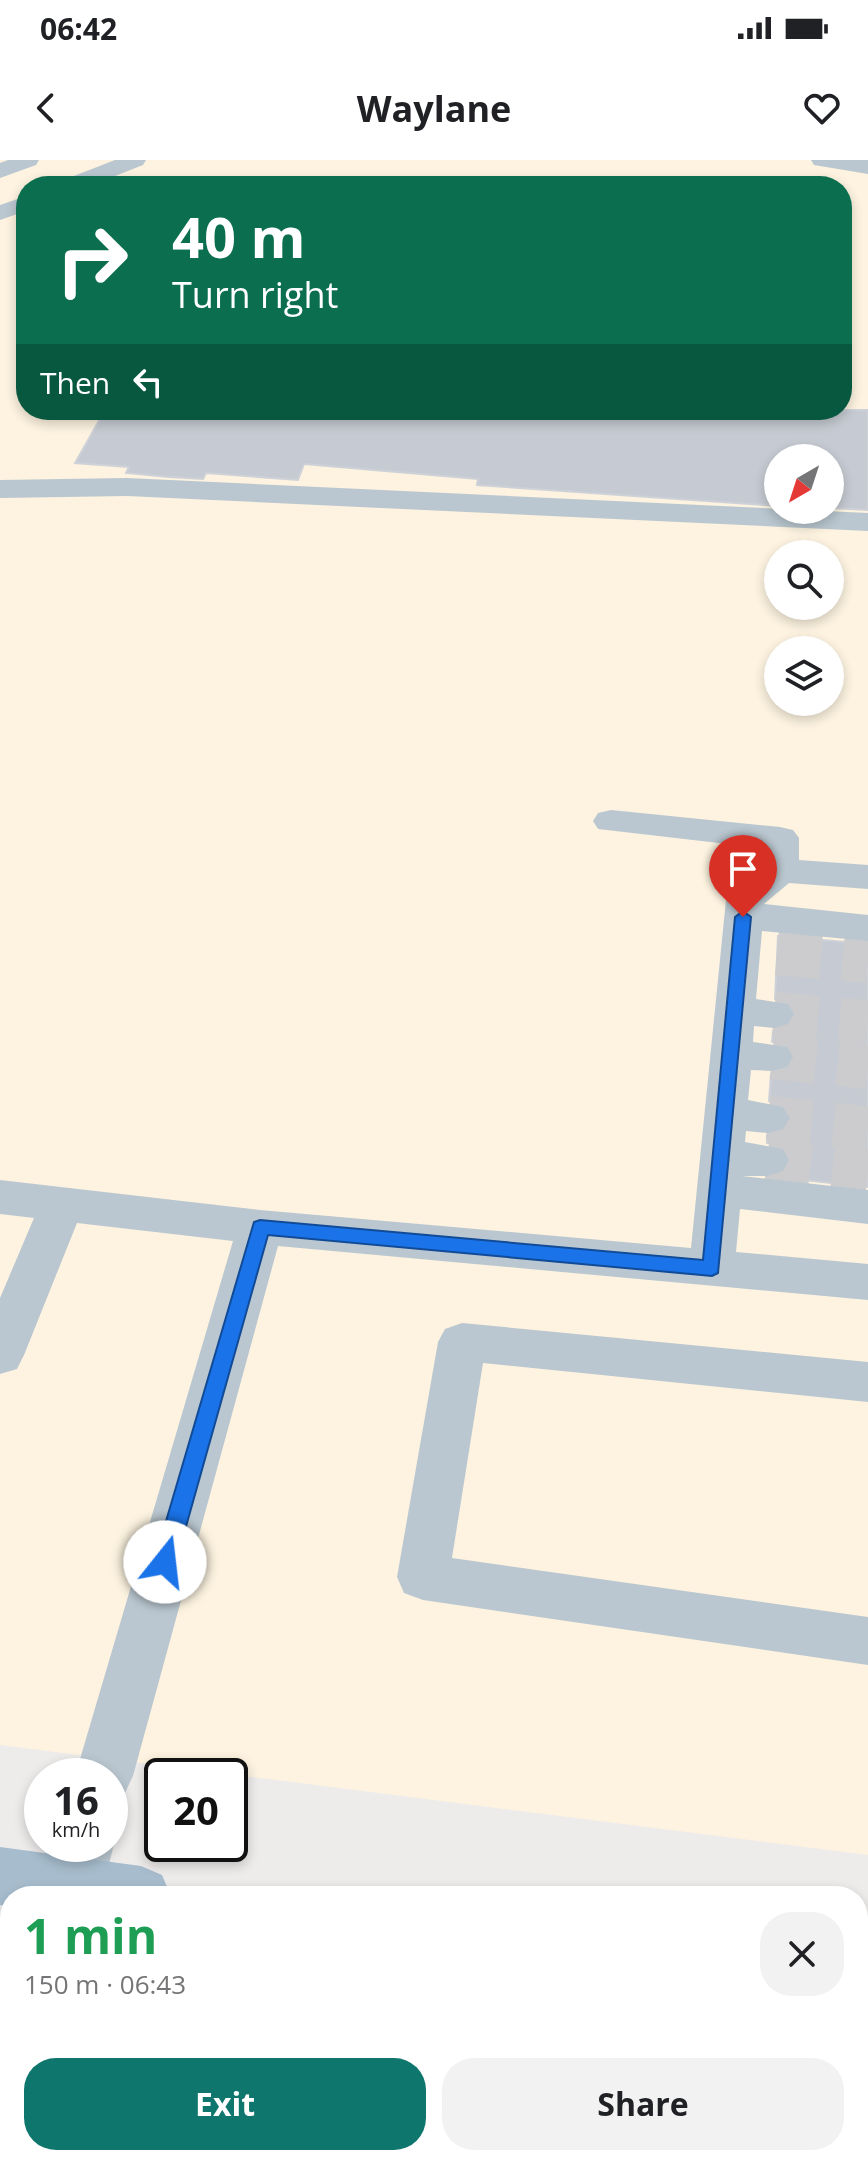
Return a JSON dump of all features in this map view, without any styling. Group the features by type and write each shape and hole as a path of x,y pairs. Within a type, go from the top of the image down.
{"main road":[{"path":"0,1876 76,1875 110,1886"}],"street":[{"path":"0,171 28,160"},
{"path":"94,176 135,160"},
{"path":"822,160 868,167"},
{"path":"0,489 127,487 868,522"},
{"path":"611,821 780,838 781,871"},
{"path":"712,1268 730,1055 754,1012 753,940 745,900 781,871 868,877"},
{"path":"753,940 868,928"},
{"path":"730,1055 772,1057"},
{"path":"725,1113 768,1118"},
{"path":"721,1174 767,1160"},
{"path":"721,1174 868,1207"},
{"path":"0,1197 260,1227 868,1282"},
{"path":"0,1355 62,1205"},
{"path":"109,1758 260,1227"},
{"path":"868,1382 462,1342 423,1577 868,1641"}],"shaded area":[{"path":"0,160 868,160 868,1855 248,1776 248,1758 144,1758 144,1763 128,1761 128,1758 103,1758 0,1745"}],"building":[{"path":"852,410 868,410 868,510 844,509 844,444 764,444 764,505 477,485 478,479 304,464 298,480 206,473 203,479 169,477 126,473 129,467 75,463 99,420 852,420"},
{"path":"778,936 868,944 868,1187 775,1177 786,1172 792,1159 784,1146 767,1143 767,1136 786,1131 793,1116 784,1104 769,1101 771,1074 788,1070 796,1055 787,1044 772,1042 773,1031 789,1027 797,1016 791,1002 775,999"}],"tunnel":[{"path":"777,953 868,961"},
{"path":"774,1014 868,1022"},
{"path":"772,1057 868,1067"},
{"path":"768,1118 868,1128"},
{"path":"767,1160 868,1172"}],"route":[{"path":"165,1562 260,1227 712,1268 743,917"}]}
